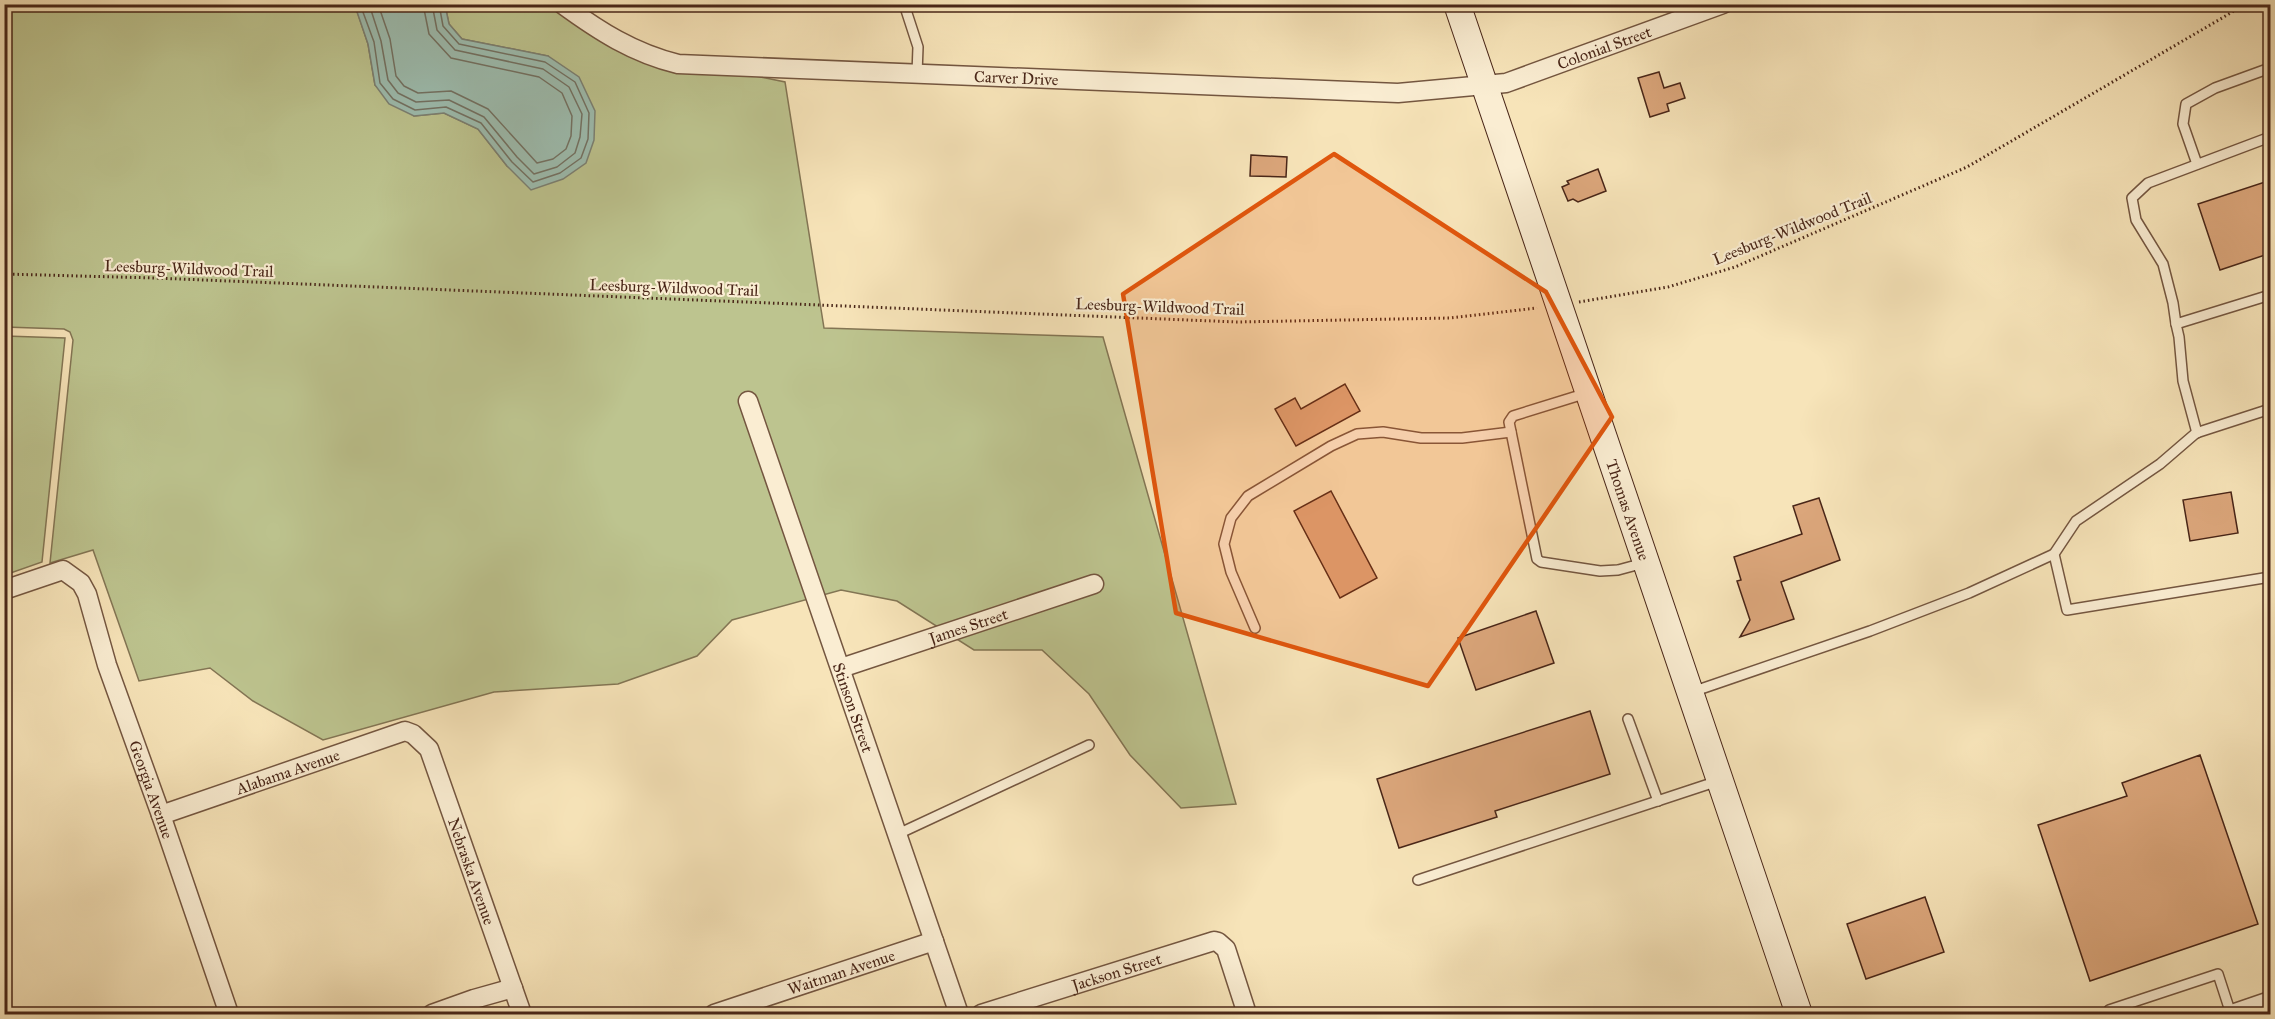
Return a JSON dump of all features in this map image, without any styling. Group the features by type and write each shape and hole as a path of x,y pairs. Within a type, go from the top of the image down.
{"street":[{"name":"Carver Drive","path":"562,4 599,31 625,46 656,59 678,64 1398,93 1484,85"},
{"name":"Thomas Avenue","path":"1457,4 1799,1014"},
{"name":"Colonial Street","path":"1484,85 1506,83 1723,4"},
{"name":"Stinson Street","path":"747,401 959,1014"},
{"name":"Georgia Avenue","path":"4,590 63,570 81,583 87,594 107,665 229,1014"},
{"name":"James Street","path":"841,668 1094,584"},
{"name":"Alabama Avenue","path":"161,815 405,731 413,734"},
{"name":"Nebraska Avenue","path":"413,734 429,749 522,1014"},
{"name":"Waitman Avenue","path":"714,1014 934,941"},
{"name":"Jackson Street","path":"981,1014 1201,944 1218,942 1226,949 1247,1014"},
{"path":"432,1014 513,988"},
{"path":"2231,1014 2271,1001"}],"lane":[{"path":"904,4 918,47 917,74"},
{"path":"2197,164 2183,124 2186,104 2215,88 2271,68"},
{"path":"2197,433 2182,381 2179,337 2163,264 2136,220 2132,198 2148,183 2271,137"},
{"path":"2176,324 2271,295"},
{"path":"1588,393 1513,416 1509,422 1537,559 1541,562 1600,571 1618,570 1646,563"},
{"path":"1690,693 1947,602 2054,554 2076,521 2160,464 2197,433 2271,409"},
{"path":"1255,628 1232,573 1224,544 1231,518 1248,496 1331,446 1358,434 1383,432 1421,438 1462,438 1511,432"},
{"path":"2054,554 2067,610 2271,577"},
{"path":"1628,719 1658,801"},
{"path":"898,834 1089,745"},
{"path":"1418,880 1720,780"},
{"path":"2109,1010 2218,974 2231,1014"}],"path":[{"name":"Leesburg-Wildwood Trail","path":"4,274 179,279 1237,322 1450,318 1558,306 1668,287 1735,267 1815,234 1967,167 2246,4"}],"highlighted area":[{"path":"1334,154 1546,292 1612,417 1428,686 1176,613 1123,294"}],"green space":[{"path":"5,5 352,5 356,8 368,44 375,85 414,116 444,113 478,129 507,166 548,56 462,39 449,24 445,5 573,5 651,54 785,82 824,328 1103,337 1236,804 1181,808 1130,755 1089,694 1042,650 974,650 897,601 841,590 732,620 697,656 618,684 494,692 323,740 253,701 210,668 139,681 93,550 50,563 73,340 70,332 64,329 5,327"},
{"path":"5,336 65,338 42,562 5,575"}],"water":[{"path":"352,5 445,5 449,24 462,39 548,56 579,77 595,111 594,140 586,163 563,179 531,190 507,166 478,129 444,113 414,116 389,104 375,85 368,44 356,9"}],"building":[{"path":"1659,72 1664,88 1680,83 1685,98 1667,104 1669,111 1650,117 1638,78"},
{"path":"1251,155 1287,157 1286,177 1250,176"},
{"path":"1598,169 1606,191 1578,202 1573,199 1568,201 1562,187 1569,184 1567,181"},
{"path":"2271,180 2271,253 2220,270 2198,204"},
{"path":"1345,384 1360,411 1296,446 1275,409 1295,398 1301,409"},
{"path":"1331,491 1377,578 1340,598 1294,511"},
{"path":"2231,492 2238,533 2190,541 2183,500"},
{"path":"1819,498 1840,560 1781,582 1794,619 1740,637 1750,620 1737,581 1741,580 1734,557 1802,534 1793,506"},
{"path":"1536,611 1554,663 1476,690 1458,638"},
{"path":"1590,711 1610,774 1495,811 1497,817 1399,848 1377,779"},
{"path":"2200,755 2258,924 2090,981 2038,825 2127,796 2122,783"},
{"path":"1925,897 1944,952 1866,979 1847,924"}]}
